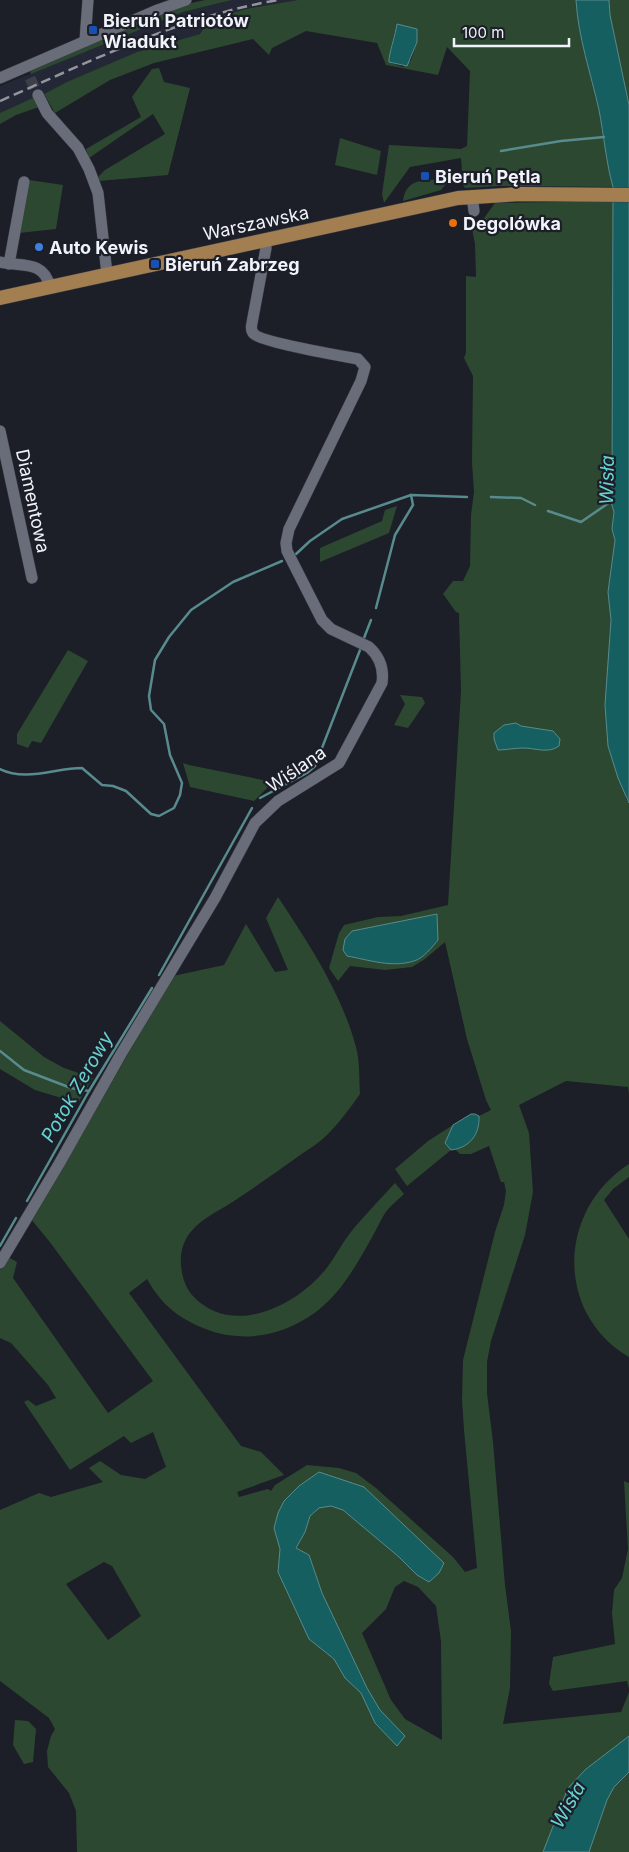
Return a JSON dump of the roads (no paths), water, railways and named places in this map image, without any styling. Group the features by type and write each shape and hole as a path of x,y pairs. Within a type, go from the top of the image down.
{"main road":[{"name":"Warszawska","path":"0,298 472,196 521,194 629,195"}],"street":[{"path":"85,41 88,0"},
{"path":"0,78 27,73 85,41 186,0"},
{"path":"38,95 47,113 78,148 98,193 107,274"},
{"path":"24,182 4,263 38,268 44,271 50,287"},
{"path":"472,196 474,211"},
{"name":"Wiślana","path":"0,1262 59,1164 121,1054 215,898 255,823 283,798 339,763 382,683 382,669 373,650 331,629 322,620 287,551 286,543 289,529 357,390 365,367 358,359 271,342 254,335 251,329 266,248 264,240"},
{"name":"Diamentowa","path":"0,431 32,578"}],"water":[{"path":"576,0 609,0 610,15 629,105 629,803 618,778 608,746 605,705 611,620 608,592 615,540 612,529 614,512 610,499 612,489 613,187 599,110 582,42"},
{"path":"397,24 417,29 417,42 407,66 389,62"},
{"path":"516,723 521,726 553,731 560,739 559,746 551,750 523,748 498,750 494,733 504,725"},
{"path":"437,914 438,940 418,960 397,964 380,963 347,956 343,950 345,939 352,931"},
{"path":"471,1114 479,1116 478,1129 475,1135 463,1147 451,1150 445,1143 453,1125"},
{"path":"319,1472 364,1487 444,1563 439,1573 429,1582 417,1575 399,1557 343,1510 331,1506 319,1508 310,1516 305,1532 296,1548 309,1555 322,1593 367,1688 380,1710 405,1736 397,1746 375,1723 361,1693 345,1678 334,1659 309,1639 278,1572 280,1549 274,1528 278,1513 284,1501 299,1486"},
{"name":"Wisła","path":"629,1736 629,1772 614,1787 607,1800 589,1852 543,1852 568,1788 586,1769"}],"waterway":[{"path":"501,151 561,141 604,137"},
{"path":"296,554 310,541 342,519 411,495 467,497"},
{"path":"376,608 395,535 413,505 411,495"},
{"path":"491,497 521,498 535,505"},
{"name":"Wisła","path":"548,511 581,522 613,500"},
{"path":"0,769 10,773 30,774 82,768 102,785 113,786 126,791 151,814 159,816 174,808 180,795 182,783 170,755 164,724 151,710 149,696 155,660 169,637 191,610 233,582 282,561"},
{"path":"364,638 371,620"},
{"path":"260,798 307,773 315,766 360,650"},
{"path":"159,975 252,808"},
{"name":"Potok Zerowy","path":"27,1201 89,1091 152,988"},
{"path":"0,1051 24,1070 71,1088 89,1091"},
{"path":"0,1246 16,1218"}],"tunnel":[{"path":"30,78 38,95"}],"railway":[{"path":"0,101 102,56 171,29 206,17 278,0"}],"place":[{"name":"Bieruń Patriotów Wiadukt","path":"93,30"},
{"name":"Bieruń Pętla","path":"425,176"},
{"name":"Degolówka","path":"453,223"},
{"name":"Auto Kewis","path":"39,247"},
{"name":"Bieruń Zabrzeg","path":"155,264"}]}
